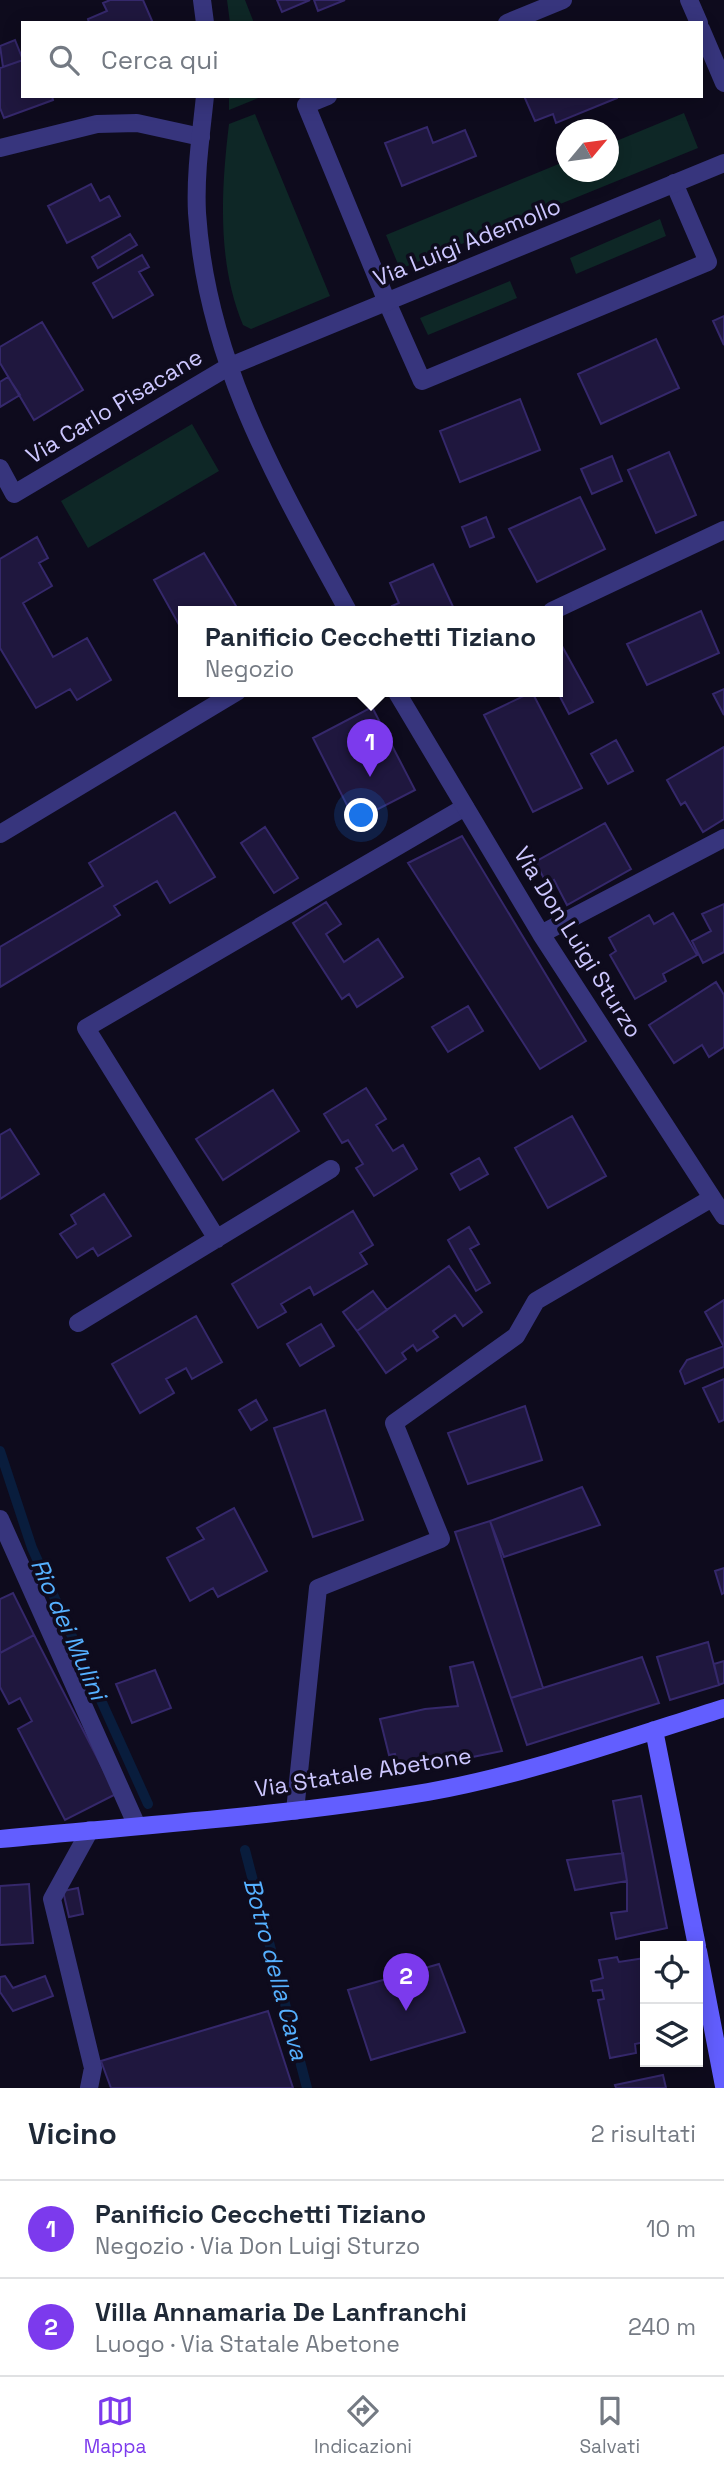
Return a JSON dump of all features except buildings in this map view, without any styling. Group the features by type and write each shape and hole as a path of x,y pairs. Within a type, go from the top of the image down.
{"main road":[{"name":"Via Statale Abetone","path":"0,1839 295,1811 430,1791 724,1709"},
{"path":"653,1730 696,1941"},
{"path":"703,1979 724,2086"}],"street":[{"path":"202,0 205,21"},
{"path":"512,21 563,0"},
{"path":"689,0 698,21"},
{"path":"703,34 724,83"},
{"path":"205,98 197,178 201,251 214,321 228,367 270,468 345,606"},
{"path":"324,98 306,106 422,381 708,262 674,183"},
{"path":"0,148 97,124 137,123 201,137"},
{"name":"Via Luigi Ademollo","path":"228,367 724,163"},
{"name":"Via Carlo Pisacane","path":"0,468 14,494 228,367"},
{"path":"563,606 724,530"},
{"path":"0,834 228,697"},
{"name":"Via Don Luigi Sturzo","path":"400,697 541,934 724,1216"},
{"path":"217,1239 86,1028 465,807"},
{"path":"541,934 724,838"},
{"path":"78,1323 331,1169"},
{"path":"295,1811 318,1588 441,1539 394,1423 516,1336 536,1300 712,1198"},
{"path":"0,1519 137,1826"},
{"path":"89,2088 93,2068 52,1899 90,1830"}],"green space":[{"path":"227,0 245,0 253,21 230,21"},
{"path":"229,98 258,98 229,110"},
{"path":"684,113 698,148 619,180 619,140"},
{"path":"255,114 330,296 251,329 243,325 229,277 223,200 229,124"},
{"path":"556,165 556,182 614,182 400,269 386,235"},
{"path":"660,219 666,236 576,274 570,258"},
{"path":"510,281 517,298 428,335 420,318"},
{"path":"192,424 219,471 88,548 61,501"}],"waterway":[{"name":"Rio dei Mulini","path":"0,1451 32,1548 148,1804"},
{"name":"Botro della Cava","path":"245,1850 307,2088"}],"place":[{"name":"Panificio Cecchetti Tiziano","path":"370,777"},
{"name":"Villa Annamaria De Lanfranchi","path":"406,2011"}]}
